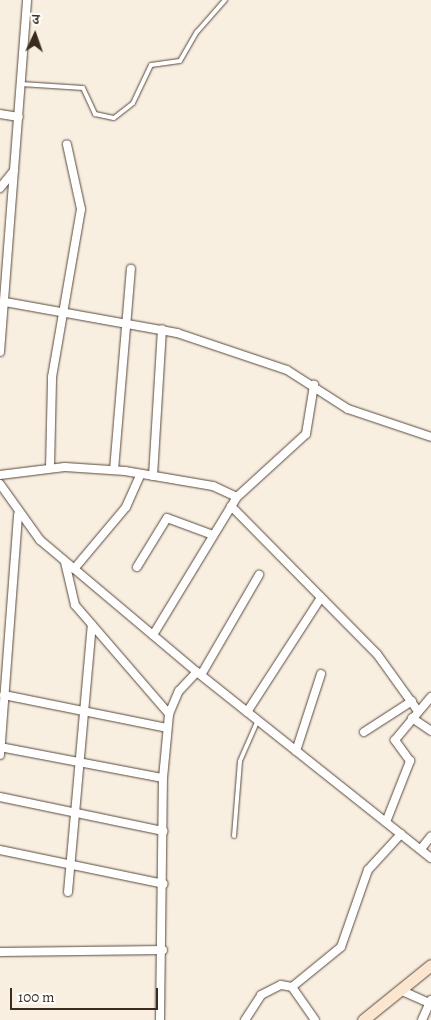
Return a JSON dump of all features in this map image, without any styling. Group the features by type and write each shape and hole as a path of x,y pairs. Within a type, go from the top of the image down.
{"street":[{"path":"0,350 27,0"},
{"path":"0,114 18,117"},
{"path":"50,468 50,395 61,312 81,196 67,145"},
{"path":"0,188 15,170"},
{"path":"114,470 132,269"},
{"path":"5,302 162,329 278,367 314,385 348,409 431,437"},
{"path":"153,476 162,329"},
{"path":"153,635 236,498 306,434 314,385"},
{"path":"0,475 50,468 114,470 221,488 236,498"},
{"path":"74,569 126,506 141,474"},
{"path":"0,484 18,515 65,562 199,674 431,858"},
{"path":"231,506 320,599 377,654 418,711"},
{"path":"18,515 0,750 163,778"},
{"path":"137,567 167,518 213,535"},
{"path":"65,562 71,596 92,625 169,714"},
{"path":"160,1020 164,884 163,778 169,714 179,691 199,674 259,575"},
{"path":"248,712 320,599"},
{"path":"68,892 92,625"},
{"path":"296,751 321,674"},
{"path":"4,695 168,728"},
{"path":"386,822 410,761 396,740 431,697"},
{"path":"364,732 412,701"},
{"path":"412,718 431,731"},
{"path":"0,797 163,831"},
{"path":"292,988 341,947 368,870 401,834"},
{"path":"421,850 431,836"},
{"path":"0,850 164,884"},
{"path":"0,952 163,950"},
{"path":"363,1020 431,965"},
{"path":"246,1020 268,991 281,985 292,988 315,1020"},
{"path":"400,990 431,1002 422,1020"}],"lane":[{"path":"21,84 83,88 95,114 114,118 133,103 152,65 180,62 197,32 225,0"},
{"path":"234,836 240,761 258,720"}]}
